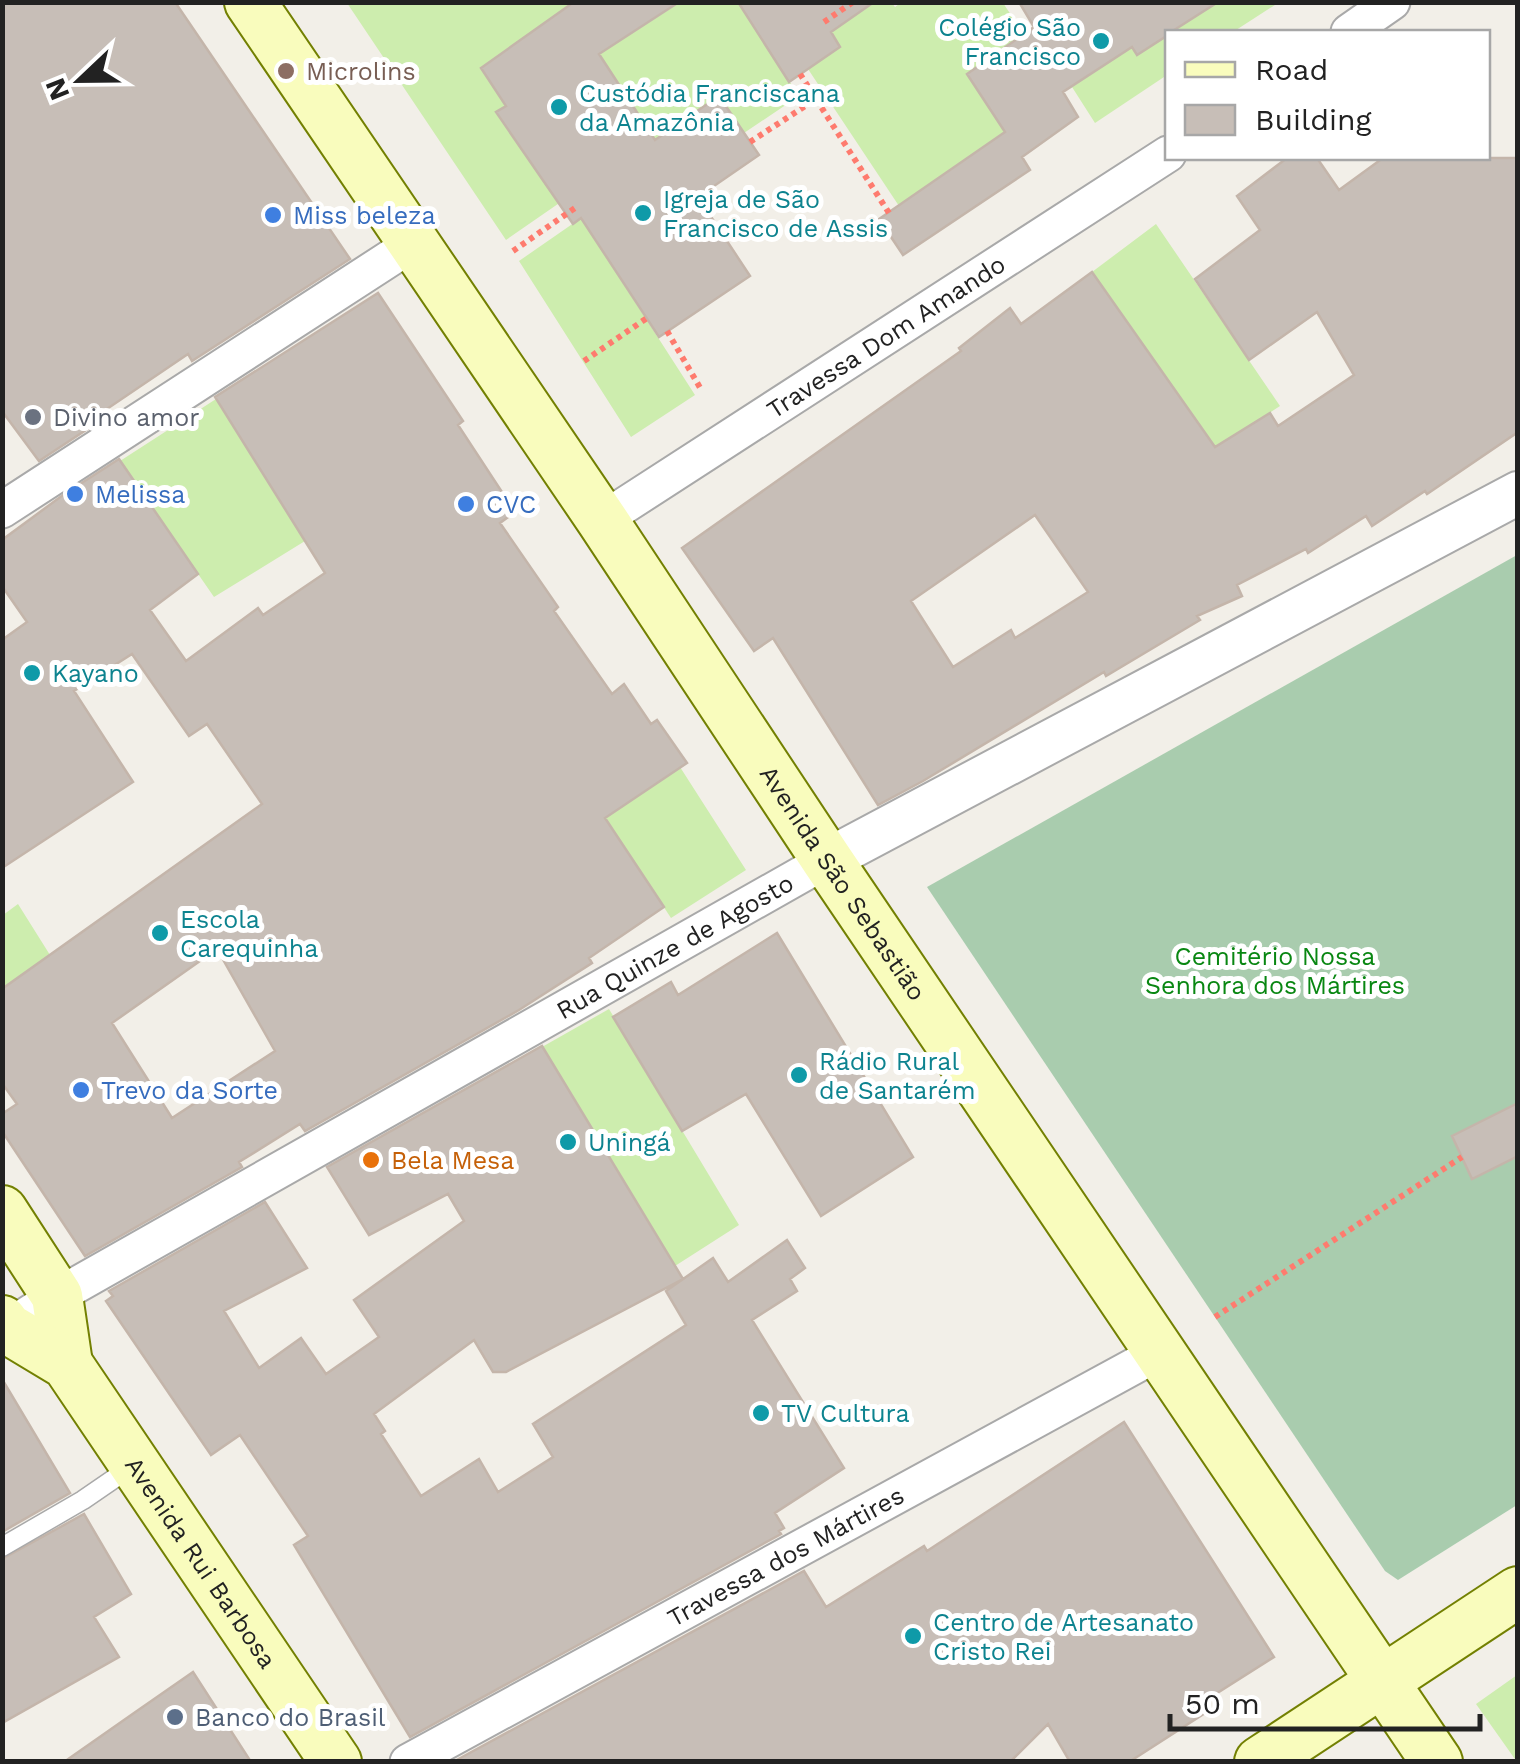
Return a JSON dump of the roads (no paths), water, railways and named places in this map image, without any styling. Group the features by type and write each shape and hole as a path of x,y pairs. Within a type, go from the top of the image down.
{"main road":[{"name":"Avenida São Sebastião","path":"250,2 1437,1762"},
{"name":"Avenida Rui Barbosa","path":"2,1211 57,1296 66,1364"},
{"name":"Avenida Rui Barbosa","path":"4,1326 66,1364 336,1762"},
{"path":"1260,1762 1518,1592"}],"street":[{"path":"1352,30 1392,2"},
{"name":"Travessa Dom Amando","path":"602,520 1165,156"},
{"path":"2,510 412,244"},
{"name":"Rua Quinze de Agosto","path":"4,1326 828,860 1518,494"},
{"name":"Travessa dos Mártires","path":"408,1762 1160,1352"}],"lane":[{"path":"2,1547 83,1500 134,1464"}],"place":[{"name":"Colégio São Francisco","path":"1101,41"},
{"name":"Microlins","path":"286,71"},
{"name":"Custódia Franciscana da Amazônia","path":"559,107"},
{"name":"Igreja de São Francisco de Assis","path":"643,213"},
{"name":"Miss beleza","path":"273,215"},
{"name":"Divino amor","path":"33,417"},
{"name":"Melissa","path":"75,494"},
{"name":"CVC","path":"466,504"},
{"name":"Kayano","path":"32,673"},
{"name":"Escola Carequinha","path":"160,933"},
{"name":"Rádio Rural de Santarém","path":"799,1075"},
{"name":"Trevo da Sorte","path":"81,1090"},
{"name":"Uningá","path":"568,1142"},
{"name":"Bela Mesa","path":"371,1160"},
{"name":"TV Cultura","path":"761,1413"},
{"name":"Centro de Artesanato Cristo Rei","path":"913,1636"},
{"name":"Banco do Brasil","path":"175,1717"}],"park label":[{"name":"Cemitério Nossa Senhora dos Mártires","path":"1275,970"}]}
